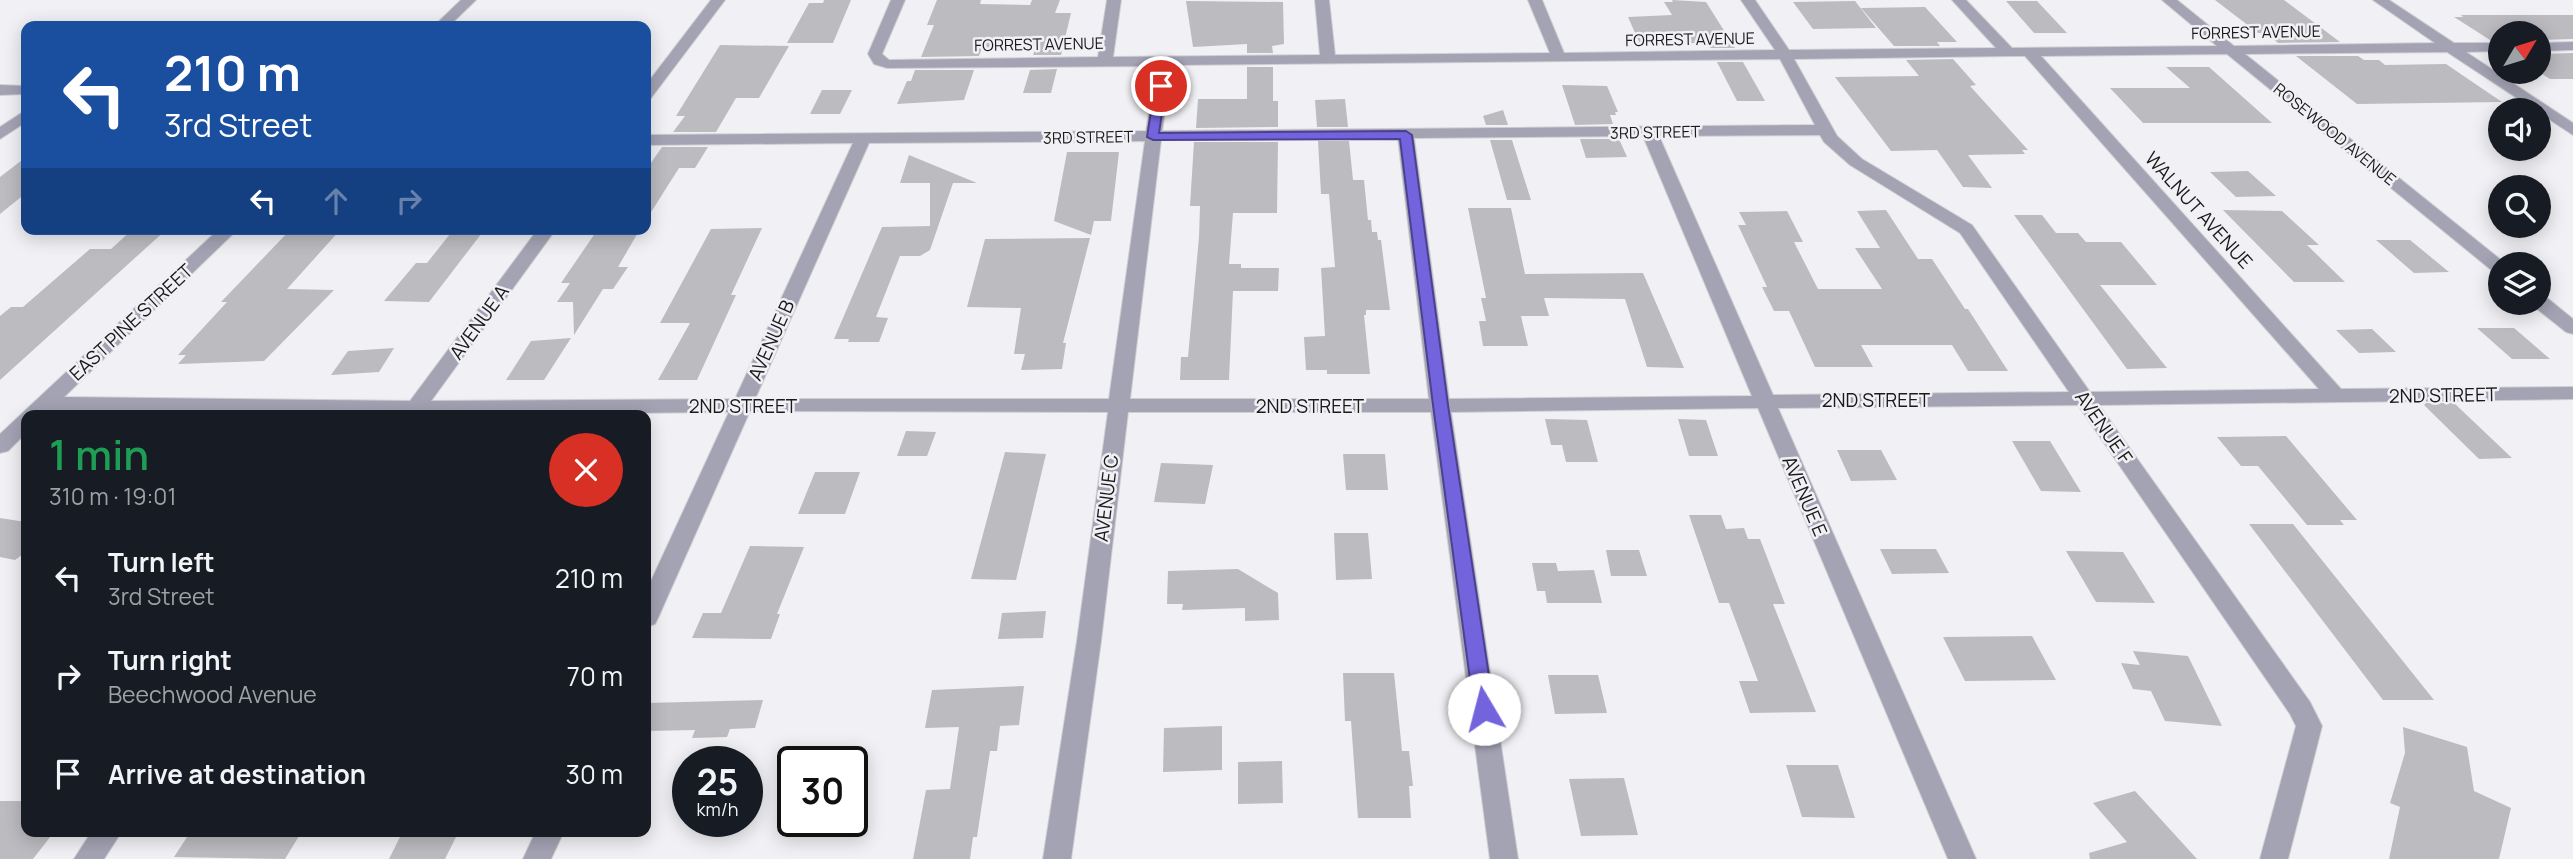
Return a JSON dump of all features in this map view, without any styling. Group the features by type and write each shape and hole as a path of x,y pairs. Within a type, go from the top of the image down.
{"street":[{"path":"446,21 469,0"},
{"path":"651,88 718,0"},
{"name":"FORREST AVENUE","path":"898,0 874,54 879,61 887,64 2488,47"},
{"path":"1105,61 1114,0"},
{"path":"1322,0 1328,60"},
{"path":"1535,0 1559,58"},
{"name":"AVENUE F","path":"1748,0 1807,92 1824,130 1856,162 1966,229 2301,709 2309,726 2274,859"},
{"path":"1959,0 2009,52"},
{"name":"ROSEWOOD AVENUE","path":"2169,0 2488,258"},
{"path":"2380,0 2573,130"},
{"path":"2552,47 2573,46"},
{"name":"WALNUT AVENUE","path":"2029,52 2337,397"},
{"name":"AVENUE C","path":"1057,859 1089,641 1165,61"},
{"path":"0,90 21,90"},
{"path":"0,134 21,119"},
{"name":"3RD STREET","path":"651,140 1824,130"},
{"name":"AVENUE E","path":"1649,132 1962,859"},
{"path":"1406,135 1440,405 1504,859"},
{"name":"AVENUE B","path":"651,607 862,140"},
{"name":"EAST PINE STREET","path":"39,409 223,235"},
{"name":"AVENUE A","path":"414,410 543,235"},
{"path":"2551,310 2573,328"},
{"name":"2ND STREET","path":"468,410 742,405 1440,405 2084,400 2573,393"},
{"name":"2ND STREET","path":"39,409 226,410"},
{"path":"0,446 21,426"},
{"path":"88,859 104,837"},
{"path":"537,859 547,837"}],"building":[{"path":"824,0 851,0 833,43 787,43 809,3 823,3"},
{"path":"937,0 981,0 980,4 1030,5 1032,0 1060,0 1055,13 1071,13 1061,55 1033,55 1036,47 982,48 979,56 921,57 934,25 927,25"},
{"path":"1672,0 1706,2 1735,48 1710,48 1708,43 1640,44 1628,17 1672,15 1664,2 1673,2"},
{"path":"2215,0 2284,0 2340,42 2278,43 2266,33 2258,33"},
{"path":"1186,1 1283,2 1284,44 1272,46 1273,53 1247,53 1247,44 1193,47"},
{"path":"1855,1 1876,28 1813,29 1793,2"},
{"path":"2006,1 2037,1 2067,33 2034,33"},
{"path":"1925,7 1957,42 1937,42 1940,46 1894,46 1861,8"},
{"path":"2461,15 2573,15 2573,39 2552,40 2552,21 2488,21 2488,39 2454,17 2463,17"},
{"path":"720,45 789,46 759,98 736,98 716,132 673,132 685,116 676,116"},
{"path":"2573,53 2573,79 2552,79 2552,54"},
{"path":"2296,56 2358,56 2364,60 2379,60 2385,65 2446,64 2496,98 2488,98 2488,102 2357,104"},
{"path":"1953,59 1976,85 1970,86 2028,150 2022,150 2025,154 1968,155 1992,188 1963,187 1937,150 1891,151 1835,77 1919,76 1906,60"},
{"path":"1717,62 1743,62 1765,101 1737,101"},
{"path":"1247,67 1273,67 1273,101 1278,101 1278,127 1196,128 1198,99 1247,99"},
{"path":"2166,67 2209,67 2272,123 2143,123 2110,88 2190,88"},
{"path":"1057,69 1051,93 1023,93 1030,70"},
{"path":"915,70 974,70 964,100 897,104"},
{"path":"1562,85 1607,86 1618,112 1615,112 1616,115 1610,115 1613,124 1575,125"},
{"path":"822,90 852,90 840,114 810,114"},
{"path":"1345,99 1348,127 1317,127 1315,100"},
{"path":"1503,110 1508,125 1486,125 1483,116"},
{"path":"1580,139 1619,139 1627,157 1586,158"},
{"path":"1490,140 1512,140 1531,200 1507,200"},
{"path":"1318,141 1349,141 1353,180 1364,180 1368,220 1371,220 1372,232 1377,232 1378,240 1381,240 1390,310 1366,310 1364,315 1370,374 1327,374 1327,370 1306,370 1304,337 1325,336 1321,268 1335,267 1329,194 1321,194"},
{"path":"1194,142 1278,142 1277,213 1233,213 1229,264 1241,264 1241,268 1279,268 1278,291 1233,291 1229,380 1180,380 1181,357 1188,357 1199,237 1200,206 1190,206"},
{"path":"662,147 708,147 695,168 679,168 651,212 651,163"},
{"path":"1067,152 1119,152 1111,221 1094,221 1091,235 1054,221"},
{"path":"909,155 977,183 953,183 930,250 920,256 900,256 876,317 888,318 879,342 834,339 882,227 930,226 930,183 900,183"},
{"path":"21,161 21,197 0,214 0,177"},
{"path":"2248,171 2276,196 2236,197 2210,172"},
{"path":"1468,208 1511,208 1525,274 1643,273 1684,368 1647,367 1625,299 1544,298 1549,316 1521,316 1528,346 1483,346 1479,321 1486,321 1481,298 1486,298"},
{"path":"1886,210 1918,259 1932,259 2008,371 1968,371 1952,345 1861,345 1873,367 1815,367 1789,311 1774,311 1762,287 1767,287 1738,225 1746,225 1739,212 1787,211 1803,242 1794,242 1818,289 1882,289 1855,248 1880,248 1857,211"},
{"path":"2223,210 2282,211 2319,245 2307,245 2345,282 2294,282"},
{"path":"2014,215 2042,215 2056,233 2078,233 2086,242 2121,242 2157,285 2100,285 2167,368 2127,369"},
{"path":"762,228 731,295 736,295 697,380 658,380 690,323 660,323 711,229"},
{"path":"126,235 160,235 0,380 0,316 11,307 23,307 90,249 111,249"},
{"path":"285,235 336,235 287,289 334,290 264,361 178,364 186,355 178,355 227,302 221,302"},
{"path":"449,235 480,235 429,302 384,301 416,263 427,263"},
{"path":"594,235 637,235 618,267 628,267 613,289 603,289 574,335 573,302 557,302 570,283 561,283"},
{"path":"1090,238 1063,343 1066,343 1062,369 1021,370 1025,354 1014,354 1021,308 967,307 985,239"},
{"path":"2376,240 2410,240 2449,272 2414,273"},
{"path":"2477,328 2514,328 2550,359 2512,359"},
{"path":"2372,329 2396,352 2359,353 2336,330"},
{"path":"571,338 544,380 506,380 531,341"},
{"path":"394,348 379,372 331,375 348,351"},
{"path":"2454,403 2512,458 2479,459 2424,405"},
{"path":"1545,419 1587,420 1598,462 1566,462 1562,445 1551,445"},
{"path":"1678,419 1706,420 1718,456 1689,456"},
{"path":"906,431 936,432 927,456 897,456"},
{"path":"2286,436 2357,520 2340,520 2344,525 2307,525 2258,466 2241,466 2217,437"},
{"path":"2012,441 2050,441 2081,492 2041,491"},
{"path":"1837,450 1881,450 1897,480 1851,481"},
{"path":"1005,452 1046,454 1016,580 971,579"},
{"path":"1343,454 1385,454 1388,490 1346,490"},
{"path":"1161,463 1213,465 1205,504 1154,502"},
{"path":"815,472 860,472 845,514 798,514"},
{"path":"1689,515 1721,515 1726,529 1744,528 1748,539 1760,539 1785,604 1773,604 1816,712 1750,713 1739,681 1758,681 1729,603 1719,603"},
{"path":"0,518 21,521 21,556 15,560 0,557"},
{"path":"2249,524 2293,524 2434,700 2383,700"},
{"path":"1334,533 1368,533 1372,579 1336,580"},
{"path":"750,546 804,547 777,614 780,614 771,639 692,638 703,613 721,613"},
{"path":"1880,549 1936,549 1949,573 1892,574"},
{"path":"1606,550 1639,550 1647,576 1611,576"},
{"path":"2066,551 2123,552 2155,603 2096,602"},
{"path":"1532,563 1556,563 1558,571 1594,570 1602,603 1547,603 1545,591 1537,591"},
{"path":"1238,569 1278,593 1279,620 1245,621 1245,608 1182,610 1183,604 1167,604 1168,571"},
{"path":"1046,611 1043,638 998,639 1002,613"},
{"path":"2032,636 2056,680 1965,681 1943,637"},
{"path":"2133,651 2188,656 2222,726 2165,721 2151,691 2133,689 2121,663 2140,665"},
{"path":"1343,673 1394,673 1402,751 1409,751 1413,786 1409,786 1411,818 1358,818 1351,721 1345,721"},
{"path":"1548,675 1598,675 1607,713 1555,714"},
{"path":"1024,686 1019,725 1000,726 997,751 990,751 977,837 973,837 970,859 913,859 926,790 950,789 959,727 925,728 932,690"},
{"path":"763,700 755,728 730,729 727,737 692,738 695,730 651,731 651,703"},
{"path":"1222,726 1222,770 1163,772 1164,728"},
{"path":"2403,727 2467,747 2474,791 2511,808 2499,859 2389,859 2400,807 2390,803 2405,753"},
{"path":"1282,761 1283,803 1238,804 1238,762"},
{"path":"1786,765 1838,765 1855,818 1802,817"},
{"path":"1624,778 1638,835 1581,836 1569,779"},
{"path":"2135,791 2197,859 2090,859 2089,853 2127,842 2093,803"},
{"path":"0,801 21,801 21,837 50,837 33,859 0,859"},
{"path":"187,837 298,837 285,859 174,857"},
{"path":"400,837 456,837 445,859 389,859"}],"route":[{"path":"1161,86 1153,137 1406,135 1440,405 1484,709"}]}
